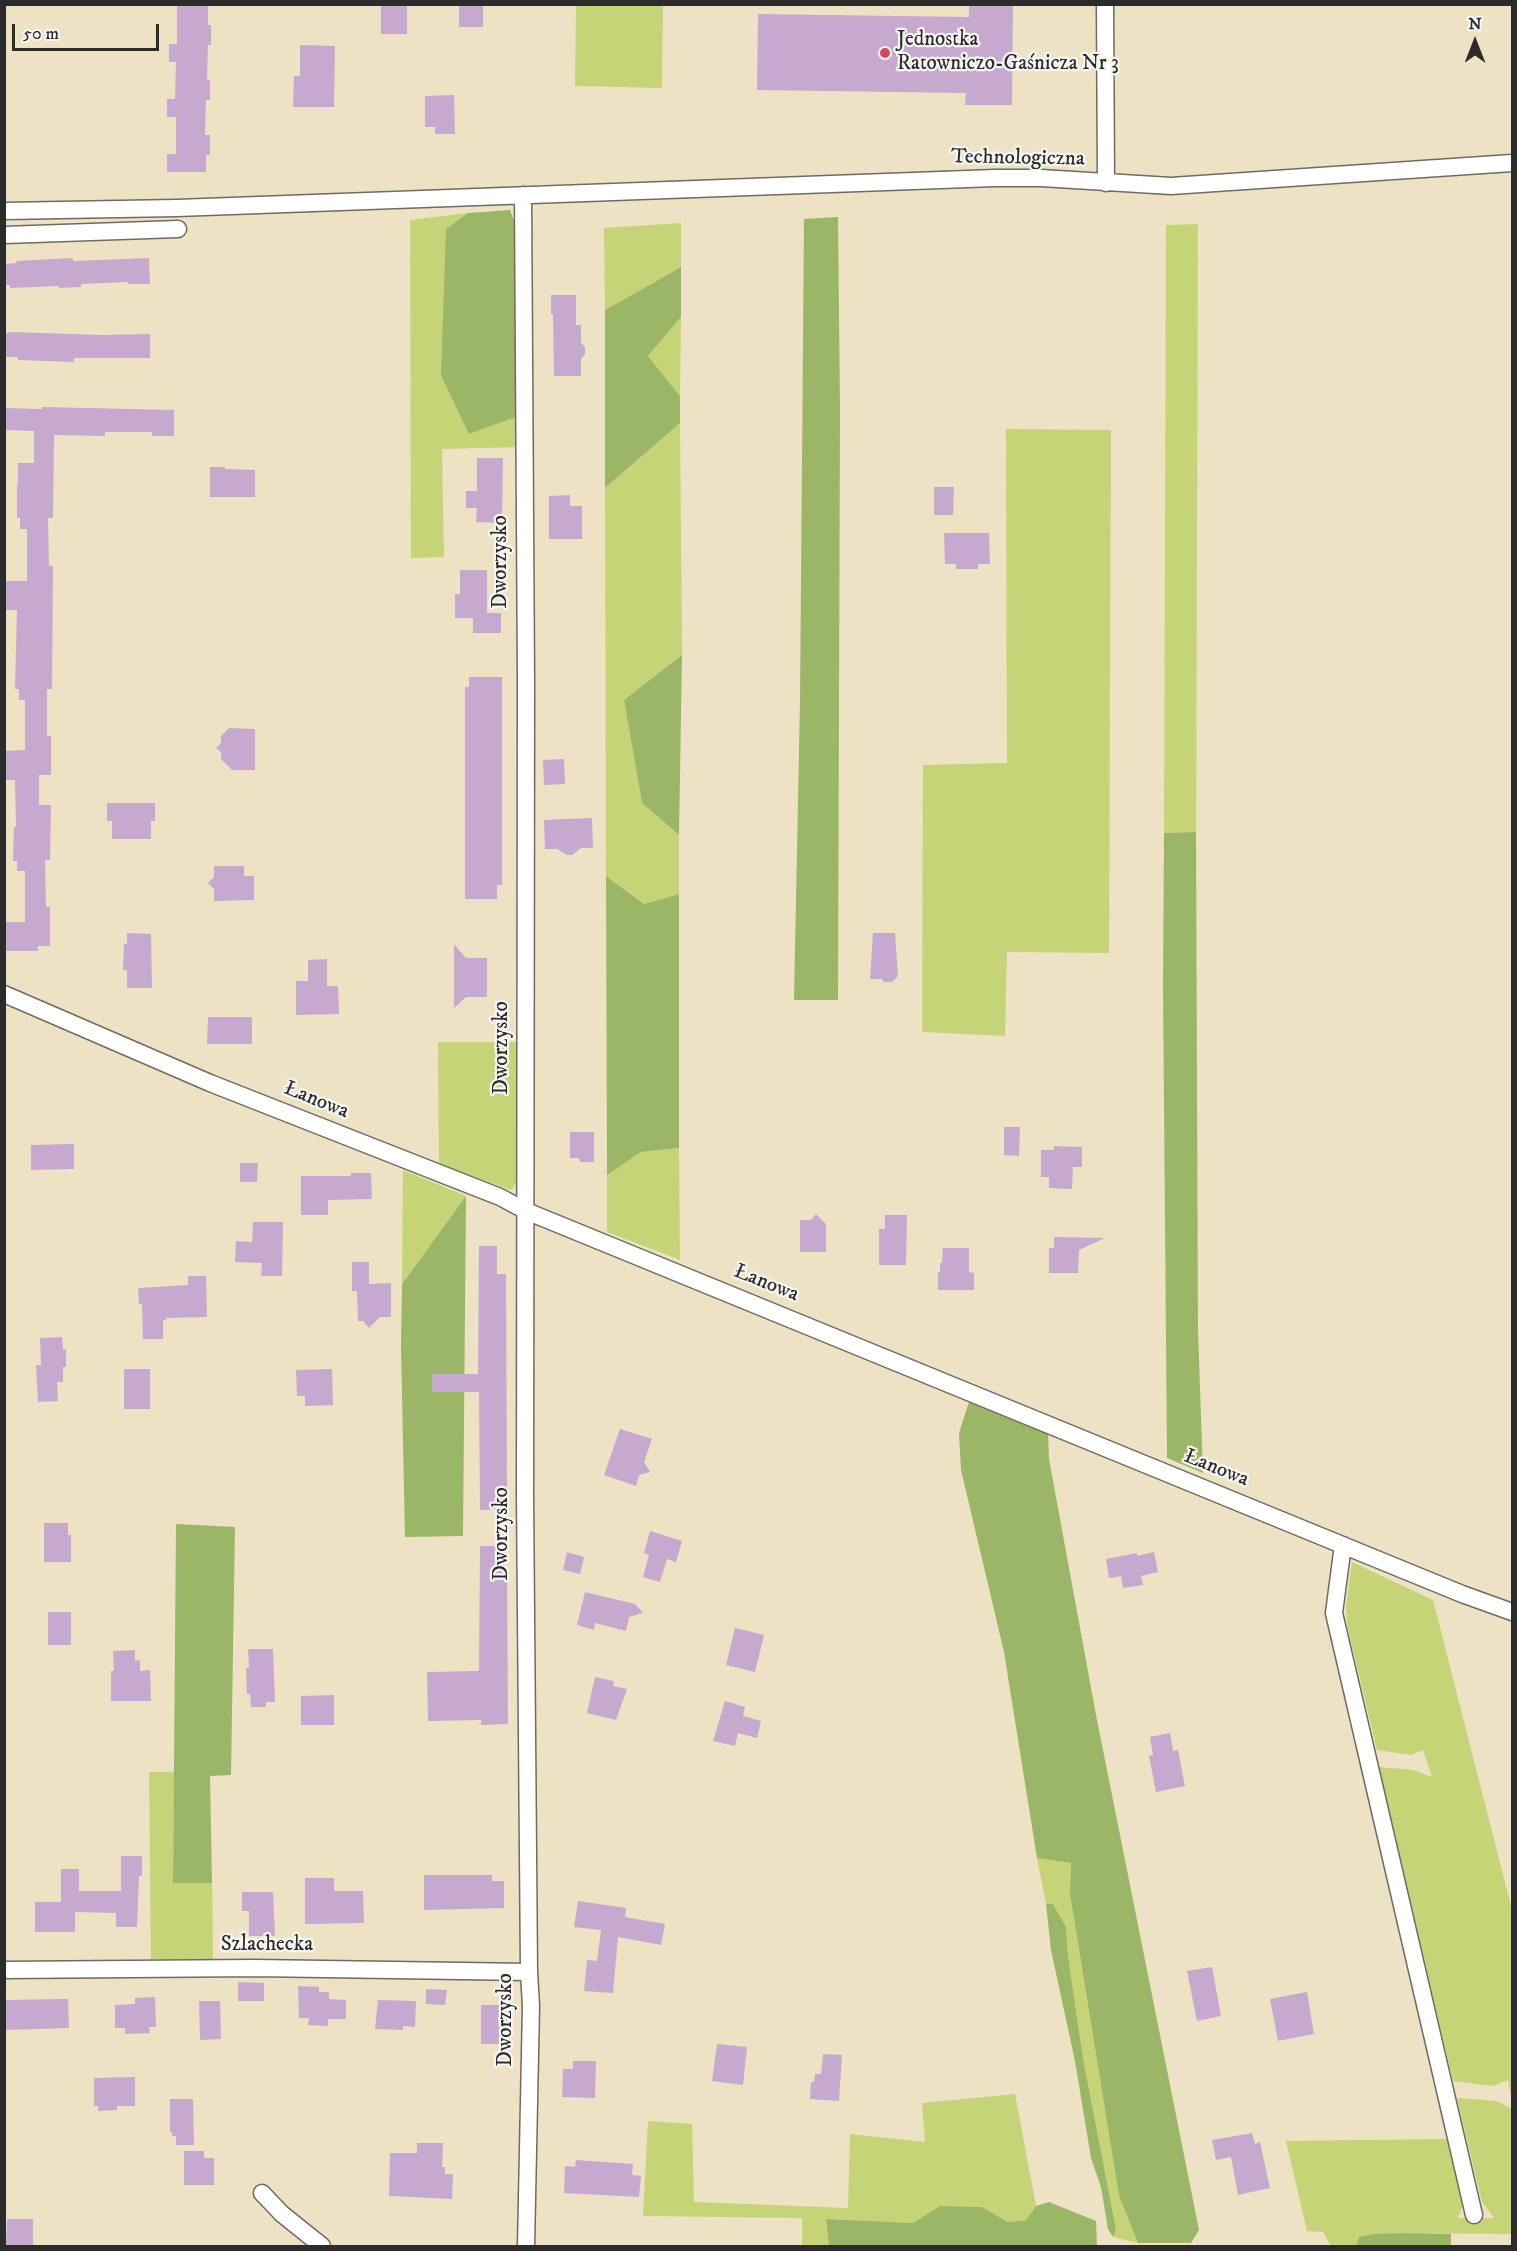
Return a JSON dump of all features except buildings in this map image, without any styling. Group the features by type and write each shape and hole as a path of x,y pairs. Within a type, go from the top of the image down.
{"street":[{"path":"1105,4 1106,183"},
{"name":"Technologiczna","path":"523,195 996,178 1041,178 1171,186 1512,163"},
{"path":"4,211 177,208 523,195"},
{"name":"Dworzysko","path":"523,195 526,1634 531,2006 526,2247"},
{"path":"4,235 178,229"},
{"name":"Łanowa","path":"4,994 210,1083 500,1197 526,1211 1462,1594 1512,1612"},
{"path":"1343,1545 1334,1613 1474,2215"},
{"name":"Szlachecka","path":"4,1970 255,1968 529,1972"},
{"path":"262,2193 282,2214 322,2247"}],"green space":[{"path":"576,5 663,5 662,88 575,86"},
{"path":"510,210 517,229 518,416 469,434 441,375 446,229 468,213"},
{"path":"468,213 446,229 518,416 519,447 442,449 444,557 411,558 410,220"},
{"path":"838,217 840,410 838,1000 794,1000 800,701 804,219"},
{"path":"681,223 681,267 605,310 604,228"},
{"path":"1198,224 1196,832 1164,833 1166,225"},
{"path":"681,267 681,317 648,356 680,396 680,423 605,488 605,310"},
{"path":"681,317 680,396 648,356"},
{"path":"680,423 682,655 624,700 642,803 679,835 679,894 644,904 606,876 605,488"},
{"path":"1006,429 1111,430 1109,953 1007,952 1005,1036 922,1032 923,765 1007,763"},
{"path":"682,655 679,835 642,803 624,700"},
{"path":"1196,832 1198,1331 1203,1473 1167,1458 1164,833"},
{"path":"606,876 644,904 679,894 679,1148 641,1152 607,1175"},
{"path":"438,1042 519,1042 518,1181 511,1190 439,1164"},
{"path":"679,1148 680,1260 607,1232 607,1175 641,1152"},
{"path":"403,1170 466,1196 402,1284"},
{"path":"466,1196 463,1536 405,1537 402,1284"},
{"path":"969,1402 1048,1434 1049,1459 1096,1715 1199,2230 1191,2243 1138,2243 1119,2196 1070,1894 1071,1863 1037,1858 1004,1652 961,1470 959,1433"},
{"path":"176,1524 235,1527 231,1775 210,1776 212,1883 173,1883"},
{"path":"1352,1562 1433,1600 1512,1910 1512,2101 1508,2080 1493,2086 1453,2081 1379,1767 1413,1770 1432,1777 1423,1750 1411,1755 1377,1750 1347,1624 1346,1607"},
{"path":"149,1772 174,1772 173,1883 212,1883 213,1959 151,1959"},
{"path":"1037,1858 1071,1863 1070,1894 1119,2196 1138,2243 1113,2237 1116,2228 1083,2058 1066,1927 1053,1904 1046,1904"},
{"path":"1046,1904 1053,1904 1066,1927 1083,2058 1116,2229 1113,2237 1108,2229 1101,2187 1091,2158 1075,2061 1051,1950"},
{"path":"1015,2094 1036,2206 1026,2220 1008,2222 982,2207 940,2206 914,2223 826,2219 829,2246 802,2246 802,2218 643,2216 648,2121 692,2124 694,2202 848,2208 850,2134 925,2142 922,2103"},
{"path":"1457,2098 1496,2101 1512,2109 1512,2234 1407,2233 1359,2237 1356,2246 1331,2246 1323,2232 1307,2231 1286,2141 1448,2139 1464,2203 1458,2218 1494,2218 1482,2202"},
{"path":"1049,2202 1096,2221 1097,2246 829,2246 826,2219 913,2223 940,2206 982,2207 1008,2222 1026,2220 1036,2206"},
{"path":"1407,2233 1451,2234 1451,2246 1356,2246 1359,2237"}],"place":[{"name":"Jednostka Ratowniczo-Gaśnicza Nr 3","path":"885,53"}]}
